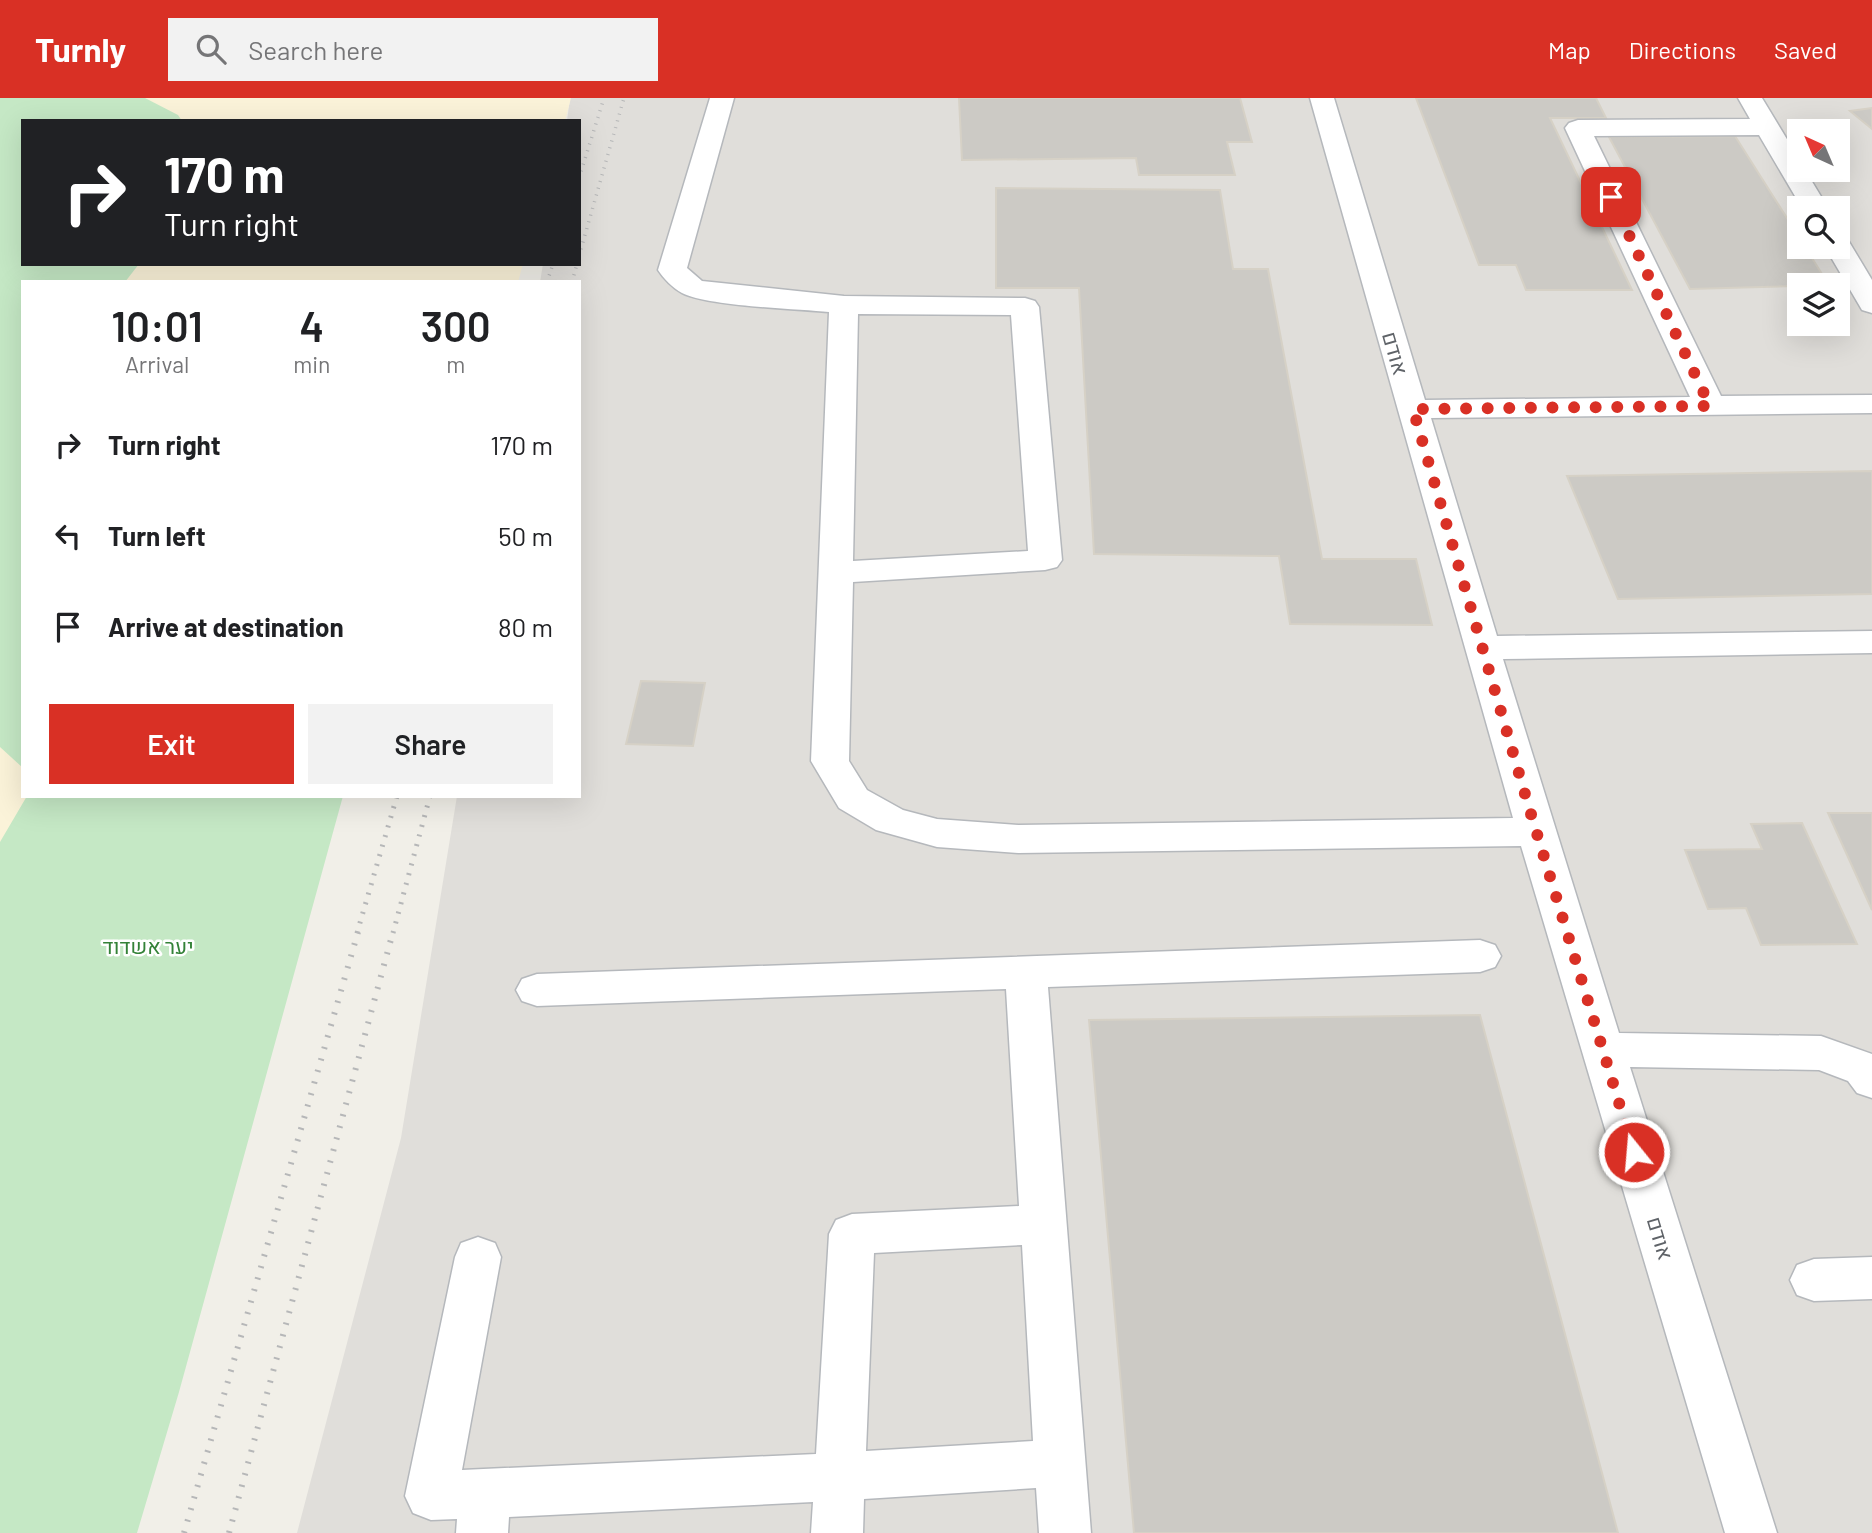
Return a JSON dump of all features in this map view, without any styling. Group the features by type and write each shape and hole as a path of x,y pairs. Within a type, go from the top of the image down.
{"street":[{"path":"722,98 673,270 692,287 715,292 844,305 1025,307 1045,560 835,573"},
{"name":"אודם","path":"1322,98 1537,832 1751,1533"},
{"path":"1750,98 1808,196"},
{"path":"1710,406 1578,128 1767,127"},
{"path":"1846,259 1872,304"},
{"path":"844,305 830,761 853,799 890,820 937,833 1018,839 1537,832"},
{"path":"1413,409 1872,404"},
{"path":"1483,648 1872,642"},
{"path":"537,990 1480,956"},
{"path":"1026,972 1065,1533"},
{"path":"1603,1050 1821,1053 1863,1069 1872,1081"},
{"path":"837,1533 852,1234 1044,1224"},
{"path":"478,1257 431,1496 483,1513 840,1478 1060,1463"},
{"path":"1814,1280 1872,1278"}],"shaded area":[{"path":"570,98 1872,98 1872,1533 297,1533 401,1138 457,798 581,798 581,280 540,280 543,266 581,266 581,119 567,119"}],"green space":[{"name":"יער אשדוד","path":"0,98 157,98 187,119 21,119 21,266 145,266 135,280 21,280 21,798 342,798 179,1392 137,1533 0,1533"}],"sand":[{"path":"145,98 571,98 566,119 181,119"},
{"path":"137,266 522,266 519,280 127,280"},
{"path":"0,747 21,766 21,798 26,798 0,842"}],"building":[{"path":"959,98 1240,98 1252,142 1227,142 1235,175 1139,175 1136,158 962,160"},
{"path":"1416,98 1596,98 1606,118 1550,118 1632,290 1526,290 1516,265 1479,265"},
{"path":"1872,108 1872,129 1850,111"},
{"path":"1735,136 1787,218 1787,259 1813,259 1821,273 1787,273 1787,286 1690,289 1609,137"},
{"path":"996,188 1220,190 1233,269 1268,269 1322,559 1416,559 1432,625 1290,624 1279,556 1094,554 1079,288 996,288"},
{"path":"1872,471 1872,594 1618,599 1567,476"},
{"path":"641,681 705,683 693,746 626,744"},
{"path":"1828,813 1872,813 1872,910"},
{"path":"1802,823 1857,944 1761,945 1746,908 1708,909 1685,850 1762,849 1751,824"},
{"path":"1480,1015 1618,1533 1134,1533 1089,1020"}],"railway":[{"path":"581,172 604,98"},
{"path":"581,249 624,98"},
{"path":"548,280 552,266"},
{"path":"573,280 576,266"},
{"path":"357,933 396,798"},
{"path":"393,933 429,798"},
{"path":"184,1533 358,932"},
{"path":"229,1533 393,932"}],"route":[{"path":"1611,197 1710,406 1413,409 1527,801 1634,1152"}]}
